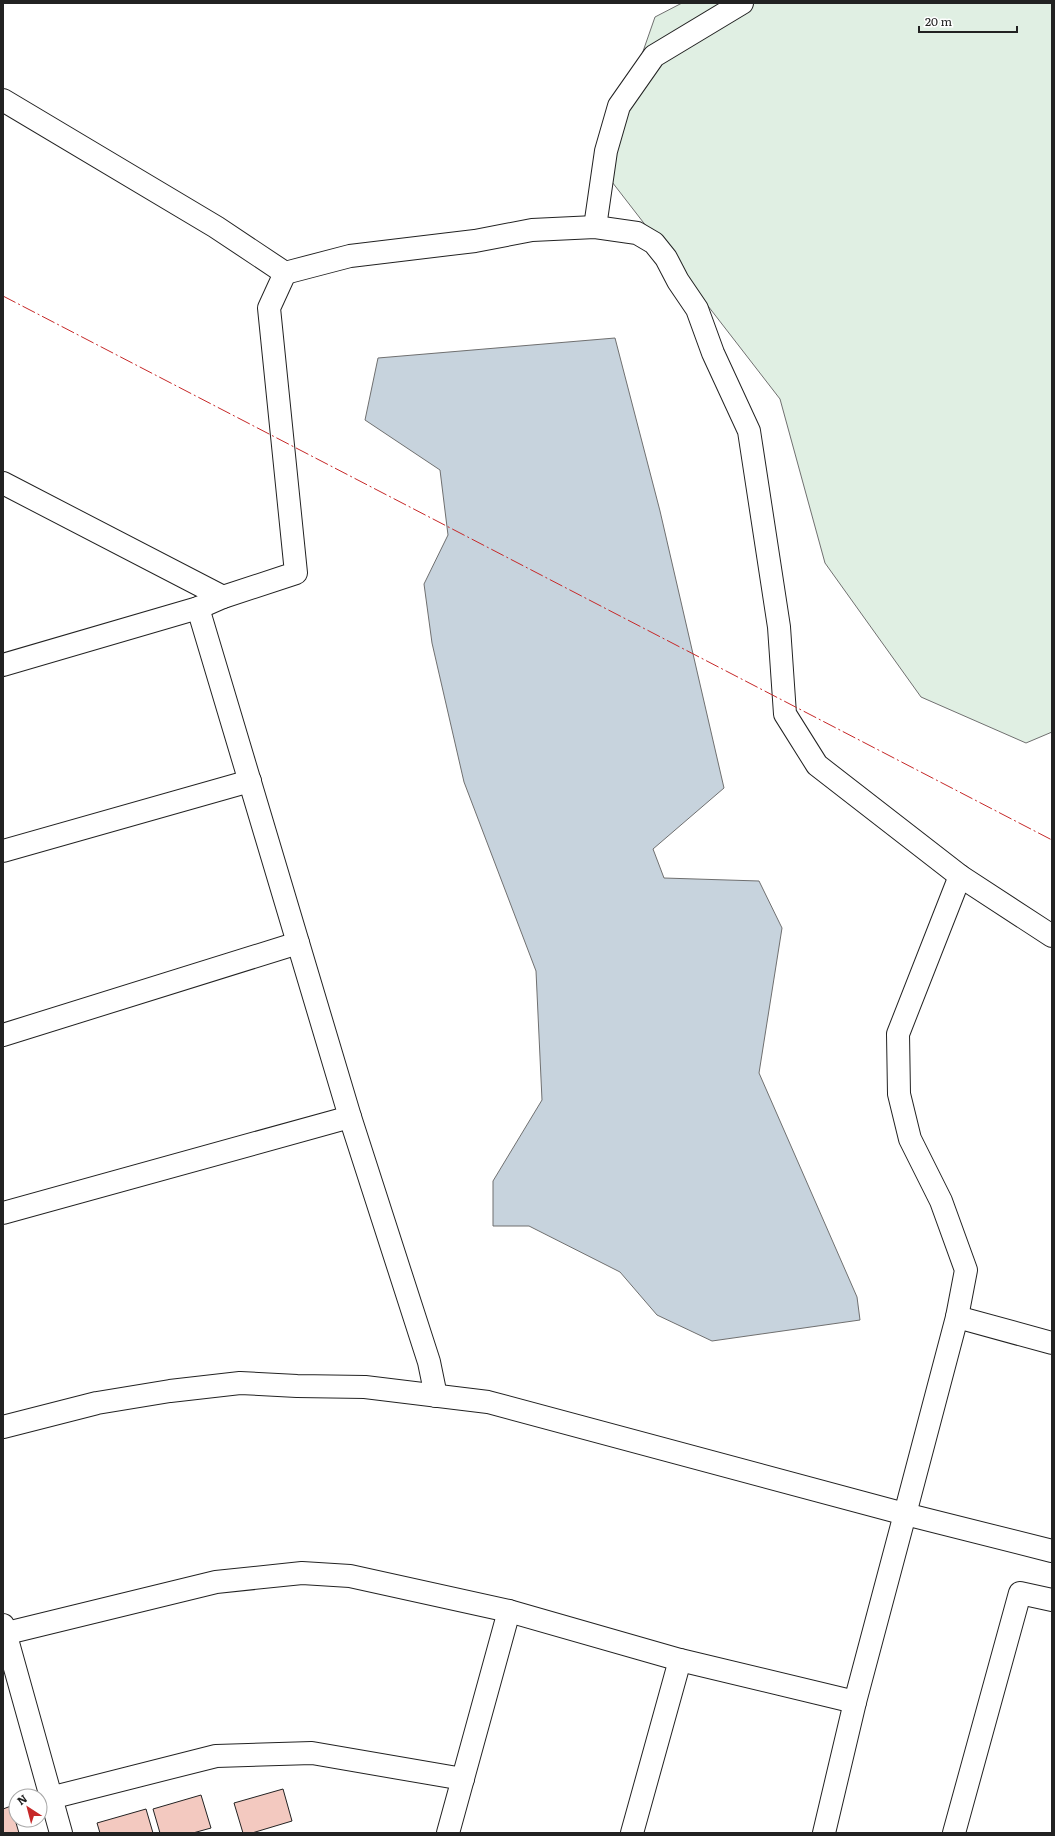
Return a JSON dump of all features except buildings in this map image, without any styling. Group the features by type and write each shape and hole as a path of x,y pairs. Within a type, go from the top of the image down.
{"street":[{"path":"595,227 606,151 618,106 654,56 742,3"},
{"path":"3,100 216,227 285,273 350,256 475,241 532,230 595,227 637,233 654,243 666,258 678,281 697,308 713,353 749,431 768,544 779,628 784,714 817,765 960,876 1052,936"},
{"path":"3,665 198,608 296,573 269,308 285,273"},
{"path":"3,483 223,598"},
{"path":"198,608 350,1117 429,1362 436,1396"},
{"path":"3,851 250,781"},
{"path":"824,1833 854,1702 957,1317 966,1270 941,1201 910,1139 899,1094 898,1034 960,876"},
{"path":"3,1035 298,943"},
{"path":"3,1213 350,1117"},
{"path":"957,1317 1052,1343"},
{"path":"3,1427 97,1403 170,1391 240,1382 297,1386 365,1387 488,1402 905,1514 1052,1551"},
{"path":"61,1833 4,1631 216,1582 302,1573 350,1576 509,1611 680,1660 854,1702"},
{"path":"954,1833 1020,1593 1052,1600"},
{"path":"448,1833 509,1611"},
{"path":"632,1833 680,1660"},
{"path":"50,1798 216,1756 312,1753 463,1778"}],"green space":[{"path":"682,3 1052,3 1052,732 1026,743 921,697 825,563 780,399 602,169 655,17"}],"shaded area":[{"path":"615,338 660,511 724,788 653,849 664,878 759,881 782,928 759,1073 857,1297 860,1320 712,1341 657,1315 620,1272 529,1226 493,1226 493,1181 542,1100 536,971 464,782 432,643 424,584 448,535 440,470 365,420 378,358"}],"power":[{"path":"3,296 1052,840"}]}
